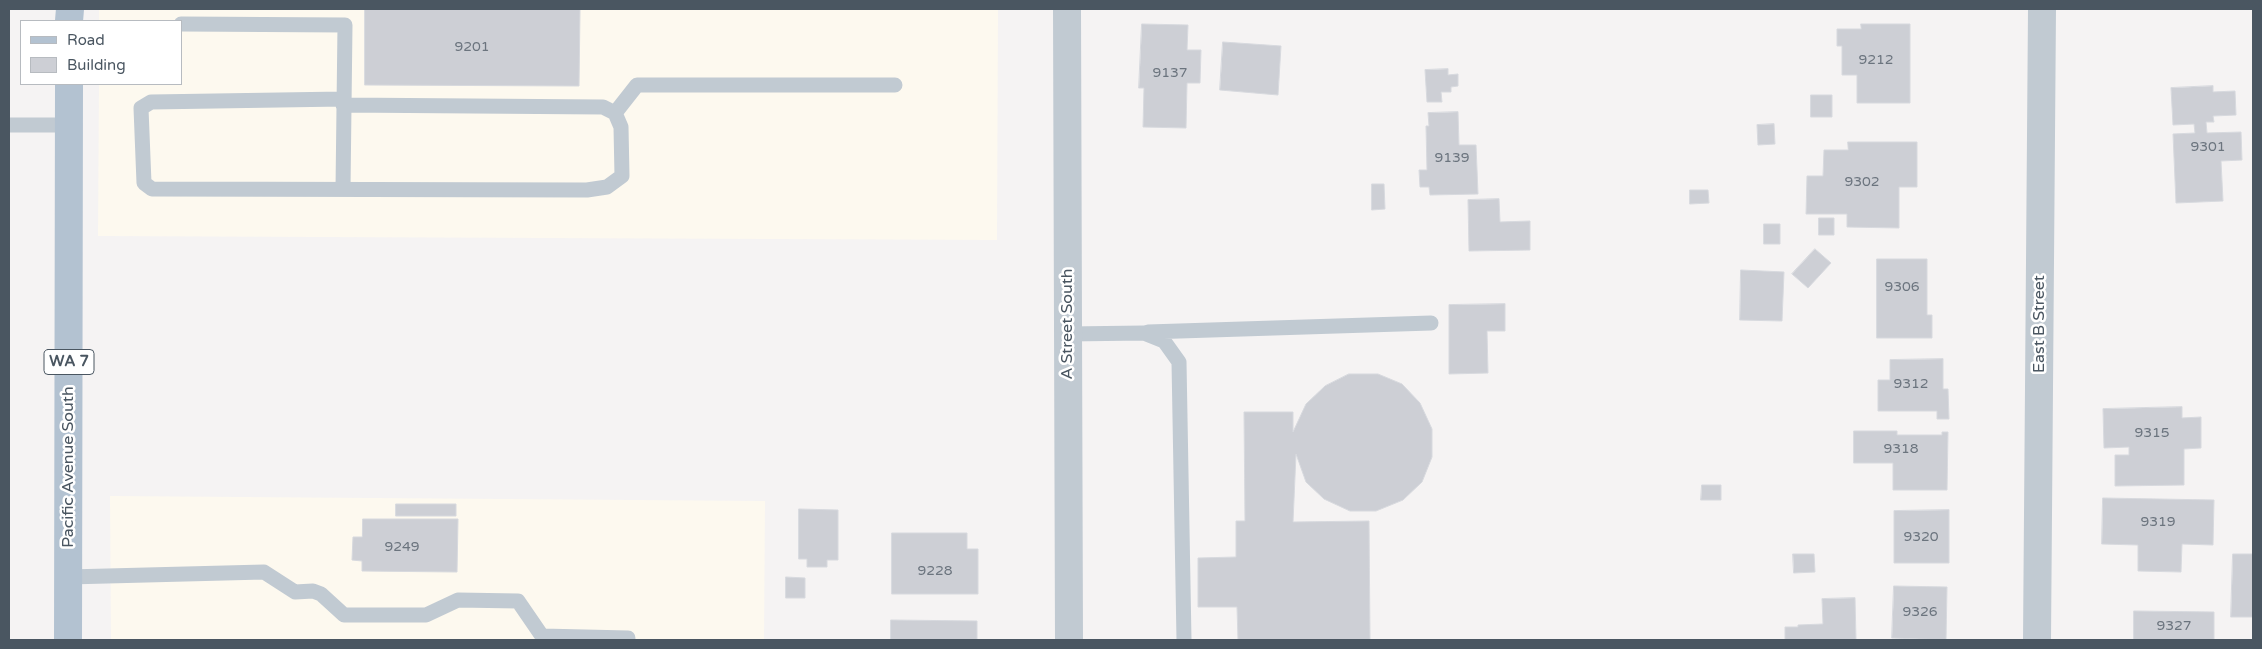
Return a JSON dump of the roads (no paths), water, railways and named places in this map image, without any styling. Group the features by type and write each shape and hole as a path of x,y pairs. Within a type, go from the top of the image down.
{"main road":[{"name":"Pacific Avenue South","path":"68,640 69,85"}],"street":[{"name":"A Street South","path":"1067,9 1069,640"},
{"name":"East B Street","path":"2038,640 2042,9"}],"lane":[{"path":"182,24 346,25 343,102 343,189"},
{"path":"615,113 637,85 895,85"},
{"path":"168,100 603,107 615,113 622,126 622,176 608,186 587,190 152,189 144,183 142,169 141,108 151,102 168,100"},
{"path":"9,125 69,126"},
{"path":"1068,334 1430,323"},
{"path":"1144,332 1164,341 1179,362 1184,640"},
{"path":"68,577 264,572 295,592 304,590 321,594 344,615 426,615 458,600 518,601 542,636 628,638"}]}
